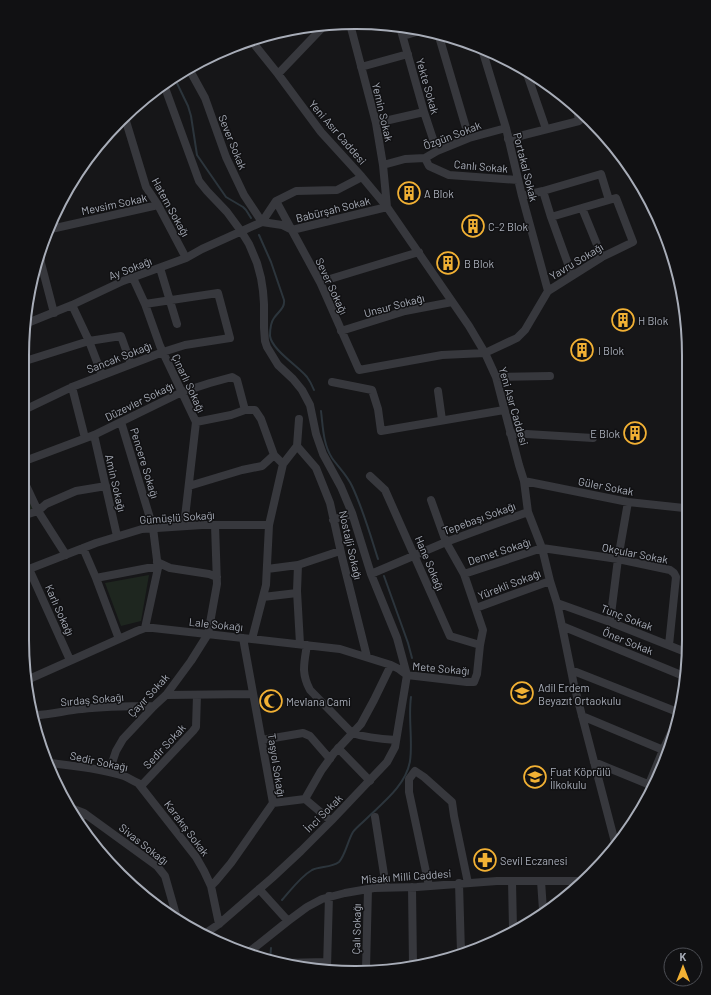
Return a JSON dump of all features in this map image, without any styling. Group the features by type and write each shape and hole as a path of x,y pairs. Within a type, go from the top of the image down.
{"street":[{"name":"Yemin Sokak","path":"351,29 376,123 384,166 387,207"},
{"path":"278,74 319,31"},
{"name":"Yekte Sokak","path":"402,33 424,112 437,151"},
{"path":"403,36 410,34"},
{"path":"440,40 469,138"},
{"name":"Yeni Asır Caddesi","path":"255,45 321,132 387,207 469,326 496,377 524,481 528,512 542,548 562,626 582,716 614,839"},
{"path":"361,67 408,54"},
{"name":"Portakal Sokak","path":"484,56 506,128 522,196 548,291"},
{"name":"Sever Sokak","path":"191,73 205,98 226,157 234,174 244,195 262,222"},
{"path":"529,79 546,130"},
{"path":"166,90 199,181 227,212 241,231 249,244 257,263 264,291 264,328 267,347 278,365 302,390 310,405 316,434 323,454 342,487 352,513 371,574 397,638 406,675"},
{"path":"376,123 424,112"},
{"path":"508,139 546,130 580,120 580,119"},
{"name":"Hatem Sokağı","path":"126,124 148,192 158,206 186,258"},
{"name":"Özgün Sokak","path":"384,166 405,159 425,158 437,151 469,138 506,128"},
{"name":"Canlı Sokak","path":"425,158 430,166 449,175 518,180"},
{"path":"522,196 601,174 609,200 551,217"},
{"path":"262,222 276,201 296,191 337,190 362,177"},
{"path":"543,191 572,275"},
{"name":"Yavru Sokağı","path":"484,353 517,338 525,330 548,291 602,257 633,242 616,198 609,200"},
{"name":"Sever Sokağı","path":"276,201 320,282 359,370 442,355 484,353"},
{"name":"Mevsim Sokak","path":"55,228 158,206"},
{"name":"Babürşah Sokak","path":"262,222 282,225 292,230 387,207"},
{"path":"582,208 602,257"},
{"name":"Ay Sokağı","path":"31,322 54,313 123,281 186,258 202,249 262,222"},
{"path":"320,282 419,252"},
{"path":"42,266 54,313"},
{"path":"160,268 176,324"},
{"name":"Çınarlı Sokağı","path":"133,278 145,304 162,352 196,422 184,526"},
{"name":"Sancak Sokağı","path":"29,408 72,386 162,352 185,345 230,338 218,293 170,300"},
{"path":"145,304 170,300"},
{"name":"Unsur Sokağı","path":"341,331 405,311 452,302"},
{"path":"72,305 89,341 102,375"},
{"path":"29,360 89,341 121,336 131,364"},
{"path":"496,377 550,376"},
{"name":"Düzevler Sokağı","path":"29,459 94,435 182,392 232,377 236,380 245,410"},
{"path":"332,382 372,390 378,409 381,430 504,410"},
{"path":"72,386 85,438"},
{"path":"438,391 442,420"},
{"path":"196,422 231,415 245,410 255,410 261,419 274,455 283,464"},
{"path":"252,639 266,585 269,525 283,464 297,446 299,419"},
{"name":"Pencere Sokağı","path":"121,422 153,528 157,565 145,628"},
{"path":"510,433 593,438"},
{"name":"Amin Sokağı","path":"94,435 117,536"},
{"name":"Nostalji Sokağı","path":"297,446 316,468 330,502 340,551 367,657"},
{"path":"189,486 242,470 262,466 274,455"},
{"name":"Hane Sokağı","path":"370,476 385,490 450,636 480,645"},
{"name":"Güler Sokak","path":"524,481 628,502 682,508"},
{"path":"29,514 38,511 46,504 76,491 106,486"},
{"path":"29,492 38,511 66,555"},
{"name":"Demet Sokağı","path":"431,500 446,542 464,574 483,630 477,674 474,682"},
{"path":"610,622 618,559 628,502"},
{"name":"Tepebaşı Sokağı","path":"371,574 446,542 528,512"},
{"path":"334,520 352,513"},
{"path":"208,634 217,584 215,525"},
{"name":"Gümüşlü Sokağı","path":"29,568 117,536 142,529 215,525 269,525"},
{"path":"83,548 119,639"},
{"name":"Demet Sokağı","path":"464,574 542,548"},
{"name":"Okçular Sokak","path":"542,548 618,559 670,570 676,574 669,645"},
{"path":"267,569 298,565 340,551"},
{"path":"96,578 157,565 209,574 217,577"},
{"path":"298,565 297,593 304,645 304,675 310,690 352,733 371,738 396,740"},
{"name":"Karlı Sokağı","path":"29,575 70,660"},
{"name":"Yürekli Sokağı","path":"476,608 550,580"},
{"path":"263,597 297,593"},
{"name":"Tunç Sokak","path":"556,603 610,622 682,650"},
{"name":"Öner Sokak","path":"562,626 680,674"},
{"name":"Lale Sokağı","path":"32,678 145,628 340,649 391,664 406,675"},
{"name":"Çayır Sokak","path":"109,772 116,751 123,739 166,695 191,661 208,634"},
{"name":"Taşyol Sokağı","path":"211,886 231,863 273,802 244,638"},
{"path":"305,799 321,771 338,748 361,724 391,664"},
{"path":"571,670 674,711"},
{"name":"Mete Sokağı","path":"406,675 474,682"},
{"name":"İnci Sokak","path":"209,931 301,851 370,781 390,757 395,747 406,675"},
{"path":"166,695 253,694"},
{"name":"Sedir Sokak","path":"142,786 196,727 197,695"},
{"name":"Sırdaş Sokağı","path":"38,715 81,709 154,706"},
{"path":"582,716 662,751"},
{"path":"262,740 304,733 310,736 330,759"},
{"path":"338,748 370,781"},
{"path":"594,762 648,784"},
{"name":"Sedir Sokağı","path":"54,764 125,776 142,786"},
{"path":"429,886 409,792 409,778 415,772 424,776 452,802 463,883 461,949"},
{"name":"Karakış Sokak","path":"142,786 196,857 211,886"},
{"path":"273,802 305,799 331,821"},
{"name":"Sivas Sokağı","path":"78,811 84,813 162,870 175,912"},
{"path":"82,817 84,813"},
{"path":"375,817 386,888"},
{"name":"Misakı Milli Caddesi","path":"252,949 288,920 311,904 329,896 368,889 412,888 497,881 574,882"},
{"path":"512,881 513,925"},
{"path":"541,881 543,907"},
{"path":"211,886 219,924"},
{"path":"412,888 413,961"},
{"path":"259,889 288,920"},
{"name":"Çalı Sokağı","path":"366,966 368,889"},
{"path":"327,964 329,896"}],"shaded area":[{"path":"29,500 33,508 29,509"},
{"path":"149,575 141,621 121,626 105,583"}],"waterway":[{"path":"177,82 191,116 197,155 226,197 243,207 251,218"},
{"path":"259,235 271,262 284,300 283,307 271,324 270,336 275,347 307,377 314,390"},
{"path":"321,411 324,435 329,453 352,486 363,513 378,559"},
{"path":"384,576 412,658"},
{"path":"282,900 296,884 312,870 339,862 353,832 392,794 404,779 408,770 411,753 411,697"},
{"path":"270,955 271,948"}],"place":[{"name":"A Blok","path":"409,193"},
{"name":"C-2 Blok","path":"473,226"},
{"name":"B Blok","path":"448,263"},
{"name":"H Blok","path":"623,320"},
{"name":"I Blok","path":"582,350"},
{"name":"E Blok","path":"635,433"},
{"name":"Adil Erdem Beyazıt Ortaokulu","path":"522,693"},
{"name":"Mevlana Cami","path":"271,701"},
{"name":"Fuat Köprülü İlkokulu","path":"535,777"},
{"name":"Sevil Eczanesi","path":"485,860"}]}
